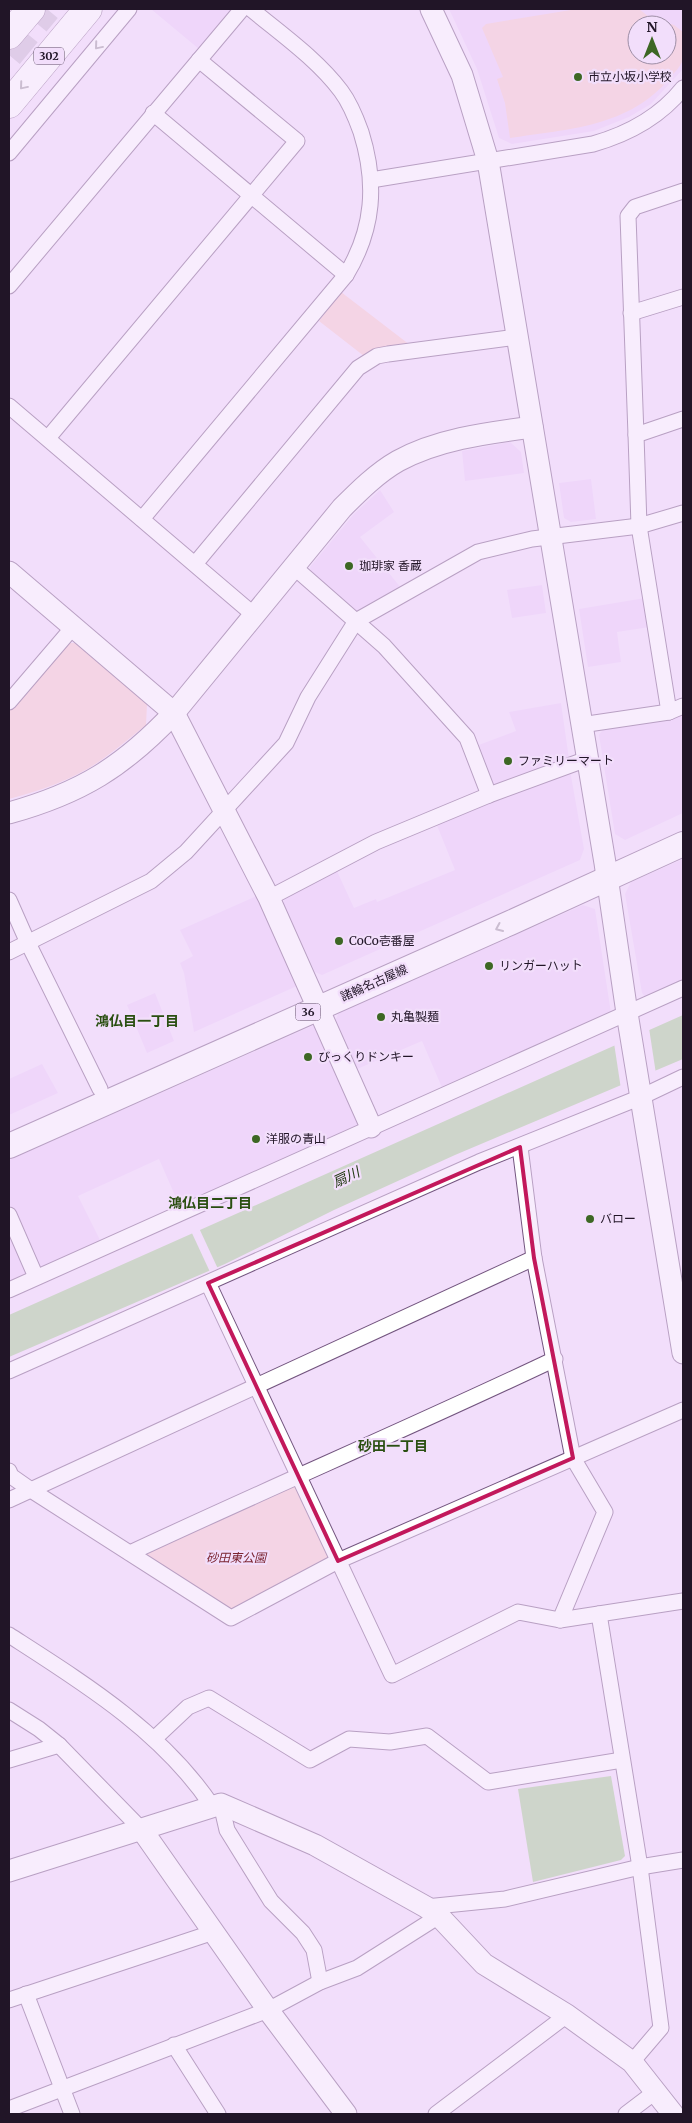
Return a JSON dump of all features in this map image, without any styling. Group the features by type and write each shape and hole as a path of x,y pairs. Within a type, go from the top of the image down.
{"highway":[{"path":"9,35 31,9"},
{"name":"302","path":"9,104 88,9"}],"main road":[{"name":"諸輪名古屋線","path":"9,1129 100,1089 510,924 683,828"},
{"name":"諸輪名古屋線","path":"606,870 683,844"},
{"name":"諸輪名古屋線","path":"9,1146 316,1001"}],"street":[{"path":"9,153 130,9"},
{"path":"9,286 242,9"},
{"path":"142,519 346,275 361,245 368,218 371,180 368,154 357,121 341,91 311,59 251,9"},
{"path":"430,9 462,75 488,161 549,537 606,870 639,1089 683,1353"},
{"path":"48,438 298,141 199,60"},
{"path":"371,180 593,144 614,138 656,115 683,88"},
{"path":"153,113 346,275"},
{"path":"669,712 638,526 628,216 635,207 683,191"},
{"path":"631,313 683,297"},
{"path":"195,564 358,368 377,356 517,337"},
{"path":"9,406 254,615"},
{"path":"636,434 683,419"},
{"path":"9,812 40,804 82,786 116,766 146,742 174,713 342,508 360,489 398,462 426,449 451,441 532,427"},
{"path":"9,952 151,881 186,852 286,743 308,697 356,621 478,552 532,539 638,526 683,513"},
{"path":"294,567 384,646 467,738 489,795"},
{"path":"9,572 174,713 270,898 371,1127"},
{"path":"9,702 74,626"},
{"path":"581,725 669,712 683,706"},
{"path":"270,898 376,842 489,795 587,759"},
{"path":"9,900 28,943 100,1089"},
{"path":"9,1290 371,1127 629,1021 683,988"},
{"path":"9,1372 478,1162 520,1147 639,1089 683,1077"},
{"path":"520,1147 534,1258 573,1458 605,1512 560,1620"},
{"path":"9,1215 36,1277"},
{"path":"9,1500 534,1258"},
{"path":"208,1283 392,1675 518,1612 560,1620 683,1601"},
{"path":"130,1553 298,1475 459,1405 555,1359"},
{"path":"9,1471 12,1476 31,1490 231,1618 338,1561 683,1410"},
{"path":"599,1614 640,1867 661,2028 632,2062"},
{"path":"9,1635 83,1683 154,1739 216,1805 227,1830 271,1901 303,1933 314,1950 320,1982"},
{"path":"154,1739 188,1707 208,1698 310,1760 349,1739 390,1742 428,1736 488,1782 622,1760"},
{"path":"9,1710 59,1744 142,1830 268,2010 346,2114"},
{"path":"9,1760 59,1744"},
{"path":"9,1871 216,1805 315,1845 433,1912 484,1964 568,2015 632,2062 672,2114"},
{"path":"9,2109 268,2010 320,1982 357,1968 433,1912 505,1899 640,1867 683,1860"},
{"path":"9,2000 214,1932"},
{"path":"26,1994 72,2114"},
{"path":"436,2114 568,2015"},
{"path":"174,2045 218,2114"},
{"path":"626,2114 655,2092"}],"highlighted area":[{"path":"520,1147 534,1258 573,1458 338,1561 208,1283"}],"shaded area":[{"path":"151,9 233,9 199,49"},
{"name":"市立小坂小学校","path":"449,9 683,9 683,69 651,104 629,117 594,131 512,144 499,138 477,69"},
{"path":"510,442 521,452 524,473 465,481 462,451"},
{"path":"591,479 596,519 571,522 564,518 559,483"},
{"path":"380,490 394,512 360,537 401,588 359,613 353,613 311,576 310,567 354,514"},
{"path":"542,585 546,613 512,618 507,590"},
{"path":"645,598 650,627 617,632 621,662 588,667 579,609"},
{"path":"561,703 569,759 498,787 490,783 476,746 516,731 509,712"},
{"path":"683,711 683,813 625,840 615,834 599,735 604,728"},
{"path":"570,770 584,849 580,860 322,975 315,972 283,903 286,896 336,869 354,908 376,899 377,902 455,870 436,823"},
{"path":"683,859 683,982 647,999 642,993 625,894 631,882"},
{"path":"261,894 297,986 194,1032 184,973 180,963 193,956 180,930"},
{"path":"583,905 595,909 611,1013 443,1090 422,1041 357,1069 335,1021 339,1012"},
{"path":"155,993 174,1041 147,1053 127,1005"},
{"path":"312,1026 320,1027 361,1116 357,1125 180,1207 159,1159 78,1196 101,1242 44,1267 36,1265 9,1203 9,1160"},
{"path":"42,1064 58,1093 9,1115 9,1079"},
{"path":"9,1227 27,1267 26,1277 9,1284"}],"green space":[{"name":"市立小坂小学校","path":"577,9 639,9 646,15 627,15 627,65 677,65 677,27 683,32 684,56 678,69 654,94 636,107 617,116 576,128 510,138 505,103 497,79 503,77 482,28 486,24"},
{"path":"341,292 410,345 364,356 319,321"},
{"path":"67,643 75,643 147,704 146,725 82,772 46,788 9,799 9,710"},
{"name":"砂田東公園","path":"298,1475 338,1561 231,1618 130,1553"}],"water":[{"name":"扇川","path":"683,1015 683,1059 455,1155 334,1210 225,1264 9,1357 9,1315"},
{"path":"611,1776 625,1856 621,1860 533,1882 518,1789"}],"pier":[{"path":"649,1028 656,1074 621,1089 614,1043"},
{"path":"199,1228 218,1269 210,1272 191,1231"}],"tunnel":[{"path":"9,55 47,9"}],"place":[{"name":"市立小坂小学校","path":"578,77"},
{"name":"珈琲家 香蔵","path":"349,566"},
{"name":"ファミリーマート","path":"508,761"},
{"name":"CoCo壱番屋","path":"339,941"},
{"name":"リンガーハット","path":"489,966"},
{"name":"丸亀製麺","path":"381,1017"},
{"name":"びっくりドンキー","path":"308,1057"},
{"name":"洋服の青山","path":"256,1139"},
{"name":"バロー","path":"590,1219"}],"district":[{"name":"鴻仏目一丁目","path":"137,1021"},
{"name":"鴻仏目二丁目","path":"210,1203"},
{"name":"砂田一丁目","path":"393,1446"}]}
